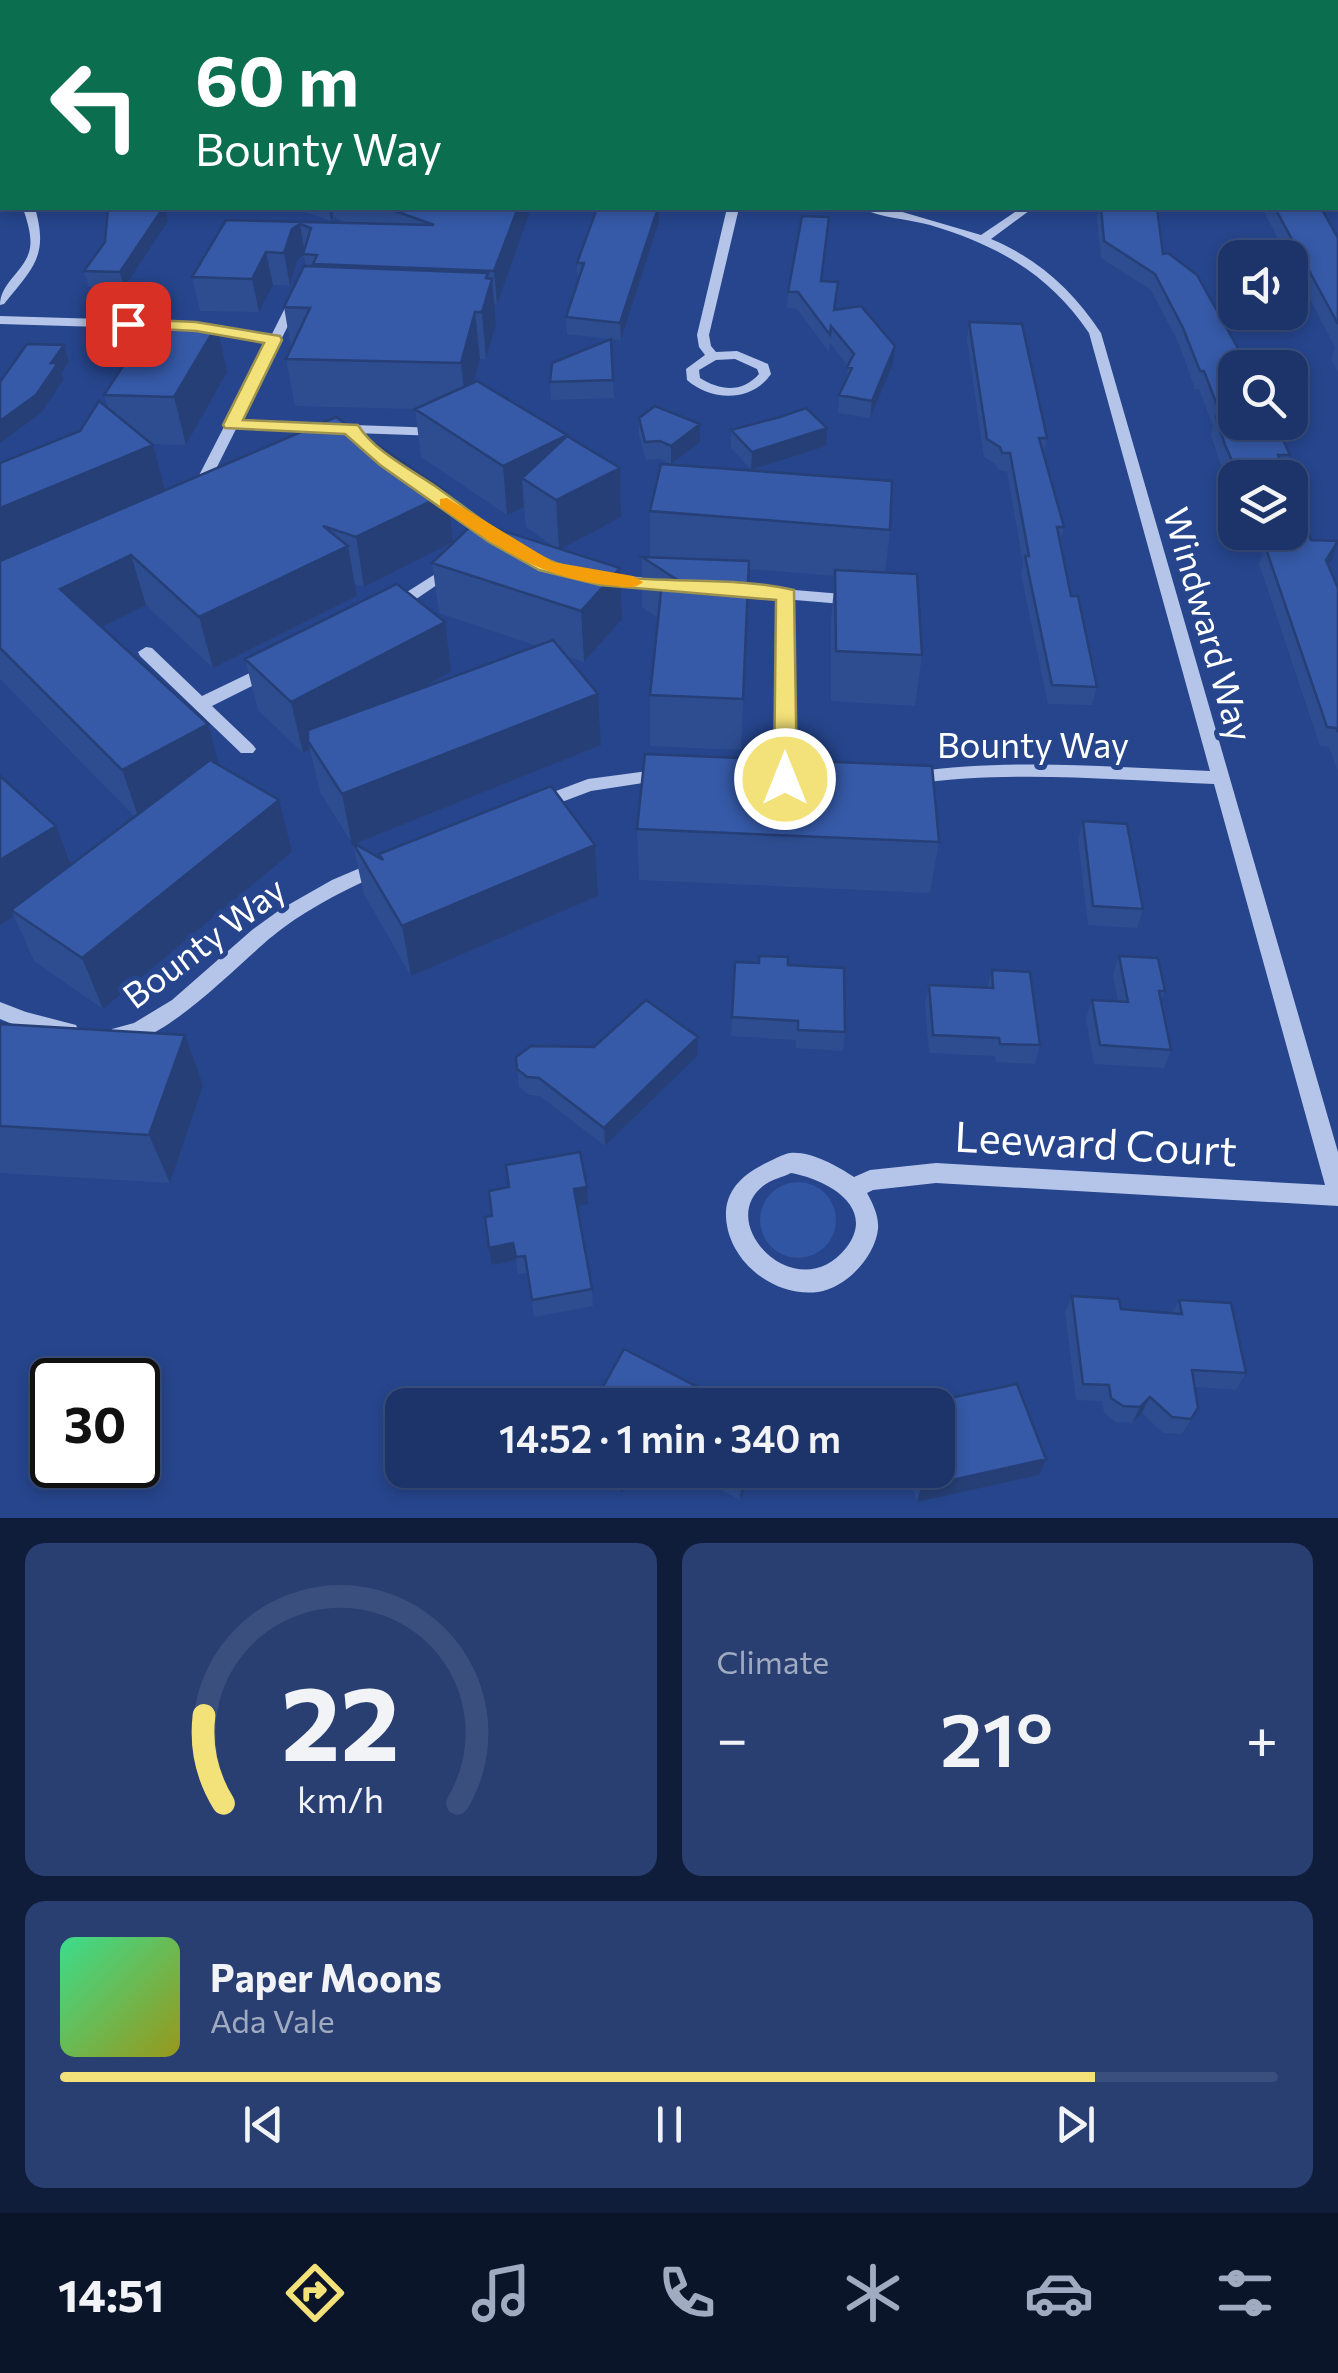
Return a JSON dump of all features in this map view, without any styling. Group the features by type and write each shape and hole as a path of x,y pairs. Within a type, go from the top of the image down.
{"street":[{"path":"0,301 36,254 39,236 30,210"},
{"path":"713,356 692,369 694,380 704,387 743,391 764,379 763,367 748,358 713,356 704,347 703,335 733,210"},
{"name":"Windward Way","path":"876,210 940,224 982,240 1054,282 1078,307 1097,336 1338,1194"},
{"path":"982,240 1025,210"},
{"path":"188,506 274,340 301,303 298,282"},
{"path":"0,320 196,326 274,340"},
{"path":"232,425 455,432"},
{"path":"352,428 366,446"},
{"path":"416,481 502,542 480,548"},
{"path":"384,612 464,560"},
{"path":"584,576 676,585"},
{"path":"712,588 869,601"},
{"path":"760,778 792,780 786,594"},
{"path":"146,652 247,749"},
{"path":"201,704 278,666"},
{"name":"Bounty Way","path":"883,783 975,768 1222,778"},
{"path":"524,810 588,786 677,775"},
{"name":"Bounty Way","path":"0,1010 47,1027 90,1034 139,1033 274,923 325,892 394,861"},
{"path":"790,1162 814,1164 836,1173 853,1188 863,1208 866,1230 859,1251 834,1274 808,1280 777,1275 763,1268 742,1245 737,1231 738,1203 750,1182 768,1168 790,1162"},
{"name":"Leeward Court","path":"853,1188 870,1180 936,1173 1338,1194"}],"shaded area":[{"path":"798,1182 825,1193 836,1220 825,1247 798,1258 771,1247 760,1220 771,1193"}],"building":[{"path":"108,210 162,210 120,272 84,271 105,242"},
{"path":"393,210 517,210 494,271 313,264 317,255 303,254 311,228 300,224 292,229 284,253 266,252 252,279 192,277 226,220 434,225"},
{"path":"596,210 657,210 620,323 566,317 584,263 577,263"},
{"path":"1101,210 1157,210 1163,254 1168,253 1197,275 1218,313 1218,330 1228,330 1239,350 1218,350 1218,408 1204,371 1200,371 1155,274 1104,241"},
{"path":"1276,210 1322,210 1338,238 1338,324 1308,269 1308,240 1292,240"},
{"path":"802,216 829,217 821,281 838,282 834,310 861,306 895,346 872,401 839,395 854,354 831,326 830,335 798,292 788,292"},
{"path":"304,266 488,273 486,278 492,279 482,312 475,312 461,363 286,359 310,308 284,307"},
{"path":"969,322 1022,324 1047,438 1039,438 1064,527 1057,527 1071,596 1078,596 1097,687 1052,685 1025,556 1029,556 1010,453 1002,453 1000,447 987,439"},
{"path":"151,323 217,325 174,397 104,395"},
{"path":"611,339 613,380 550,382 552,363"},
{"path":"27,344 64,345 51,363 58,363 36,395 0,421 0,382"},
{"path":"477,381 567,435 503,466 415,409"},
{"path":"99,401 153,445 0,508 0,463 80,431"},
{"path":"655,406 700,424 671,446 660,441 645,442 639,418"},
{"path":"806,408 827,428 752,452 731,430 780,417"},
{"path":"336,417 448,493 356,537 323,526 348,546 199,617 131,555 60,589 208,724 122,770 0,648 0,561"},
{"path":"567,436 620,468 556,500 522,478"},
{"path":"1223,440 1283,440 1290,455 1278,455 1280,460 1232,460"},
{"path":"661,464 892,481 890,530 650,511"},
{"path":"475,522 620,568 581,611 432,563"},
{"path":"1308,533 1311,540 1338,541 1326,560 1338,588 1338,732 1327,727 1266,550 1308,550"},
{"path":"642,557 749,561 743,699 650,695 662,582 693,590"},
{"path":"835,570 917,574 922,655 836,651"},
{"path":"397,584 445,622 291,702 245,659"},
{"path":"553,640 598,694 342,794 308,741 308,730"},
{"path":"645,754 932,766 939,842 637,829"},
{"path":"210,760 279,800 82,958 11,910"},
{"path":"0,776 56,826 0,860"},
{"path":"551,786 595,845 402,926 353,843 383,860 379,854"},
{"path":"1083,821 1127,824 1143,909 1093,906"},
{"path":"759,956 788,957 788,965 844,968 845,1032 798,1030 798,1021 732,1017 735,962 759,963"},
{"path":"1119,956 1158,958 1165,991 1159,991 1171,1050 1100,1045 1092,1000 1128,1002"},
{"path":"992,970 1030,972 1040,1045 1000,1044 999,1038 933,1035 929,985 993,988"},
{"path":"646,1000 698,1037 604,1128 539,1078 527,1077 517,1069 516,1057 531,1046 594,1047"},
{"path":"0,1024 185,1035 149,1135 0,1126"},
{"path":"580,1152 587,1187 574,1189 592,1289 532,1300 525,1256 516,1257 513,1243 489,1248 485,1217 492,1216 489,1191 509,1187 506,1165"},
{"path":"1072,1296 1119,1299 1121,1309 1182,1314 1179,1300 1231,1303 1246,1373 1192,1370 1198,1408 1191,1419 1172,1417 1150,1397 1140,1407 1123,1406 1111,1398 1109,1385 1083,1384"},
{"path":"624,1349 700,1388 602,1388"},
{"path":"1017,1384 1046,1459 955,1479 955,1397"}],"slow traffic":[{"path":"447,503 519,553 546,566 633,582"}],"route":[{"path":"128,324 196,326 274,340 232,425 352,428 356,437 386,461 496,538 546,566 600,578 786,594 785,779"}]}
